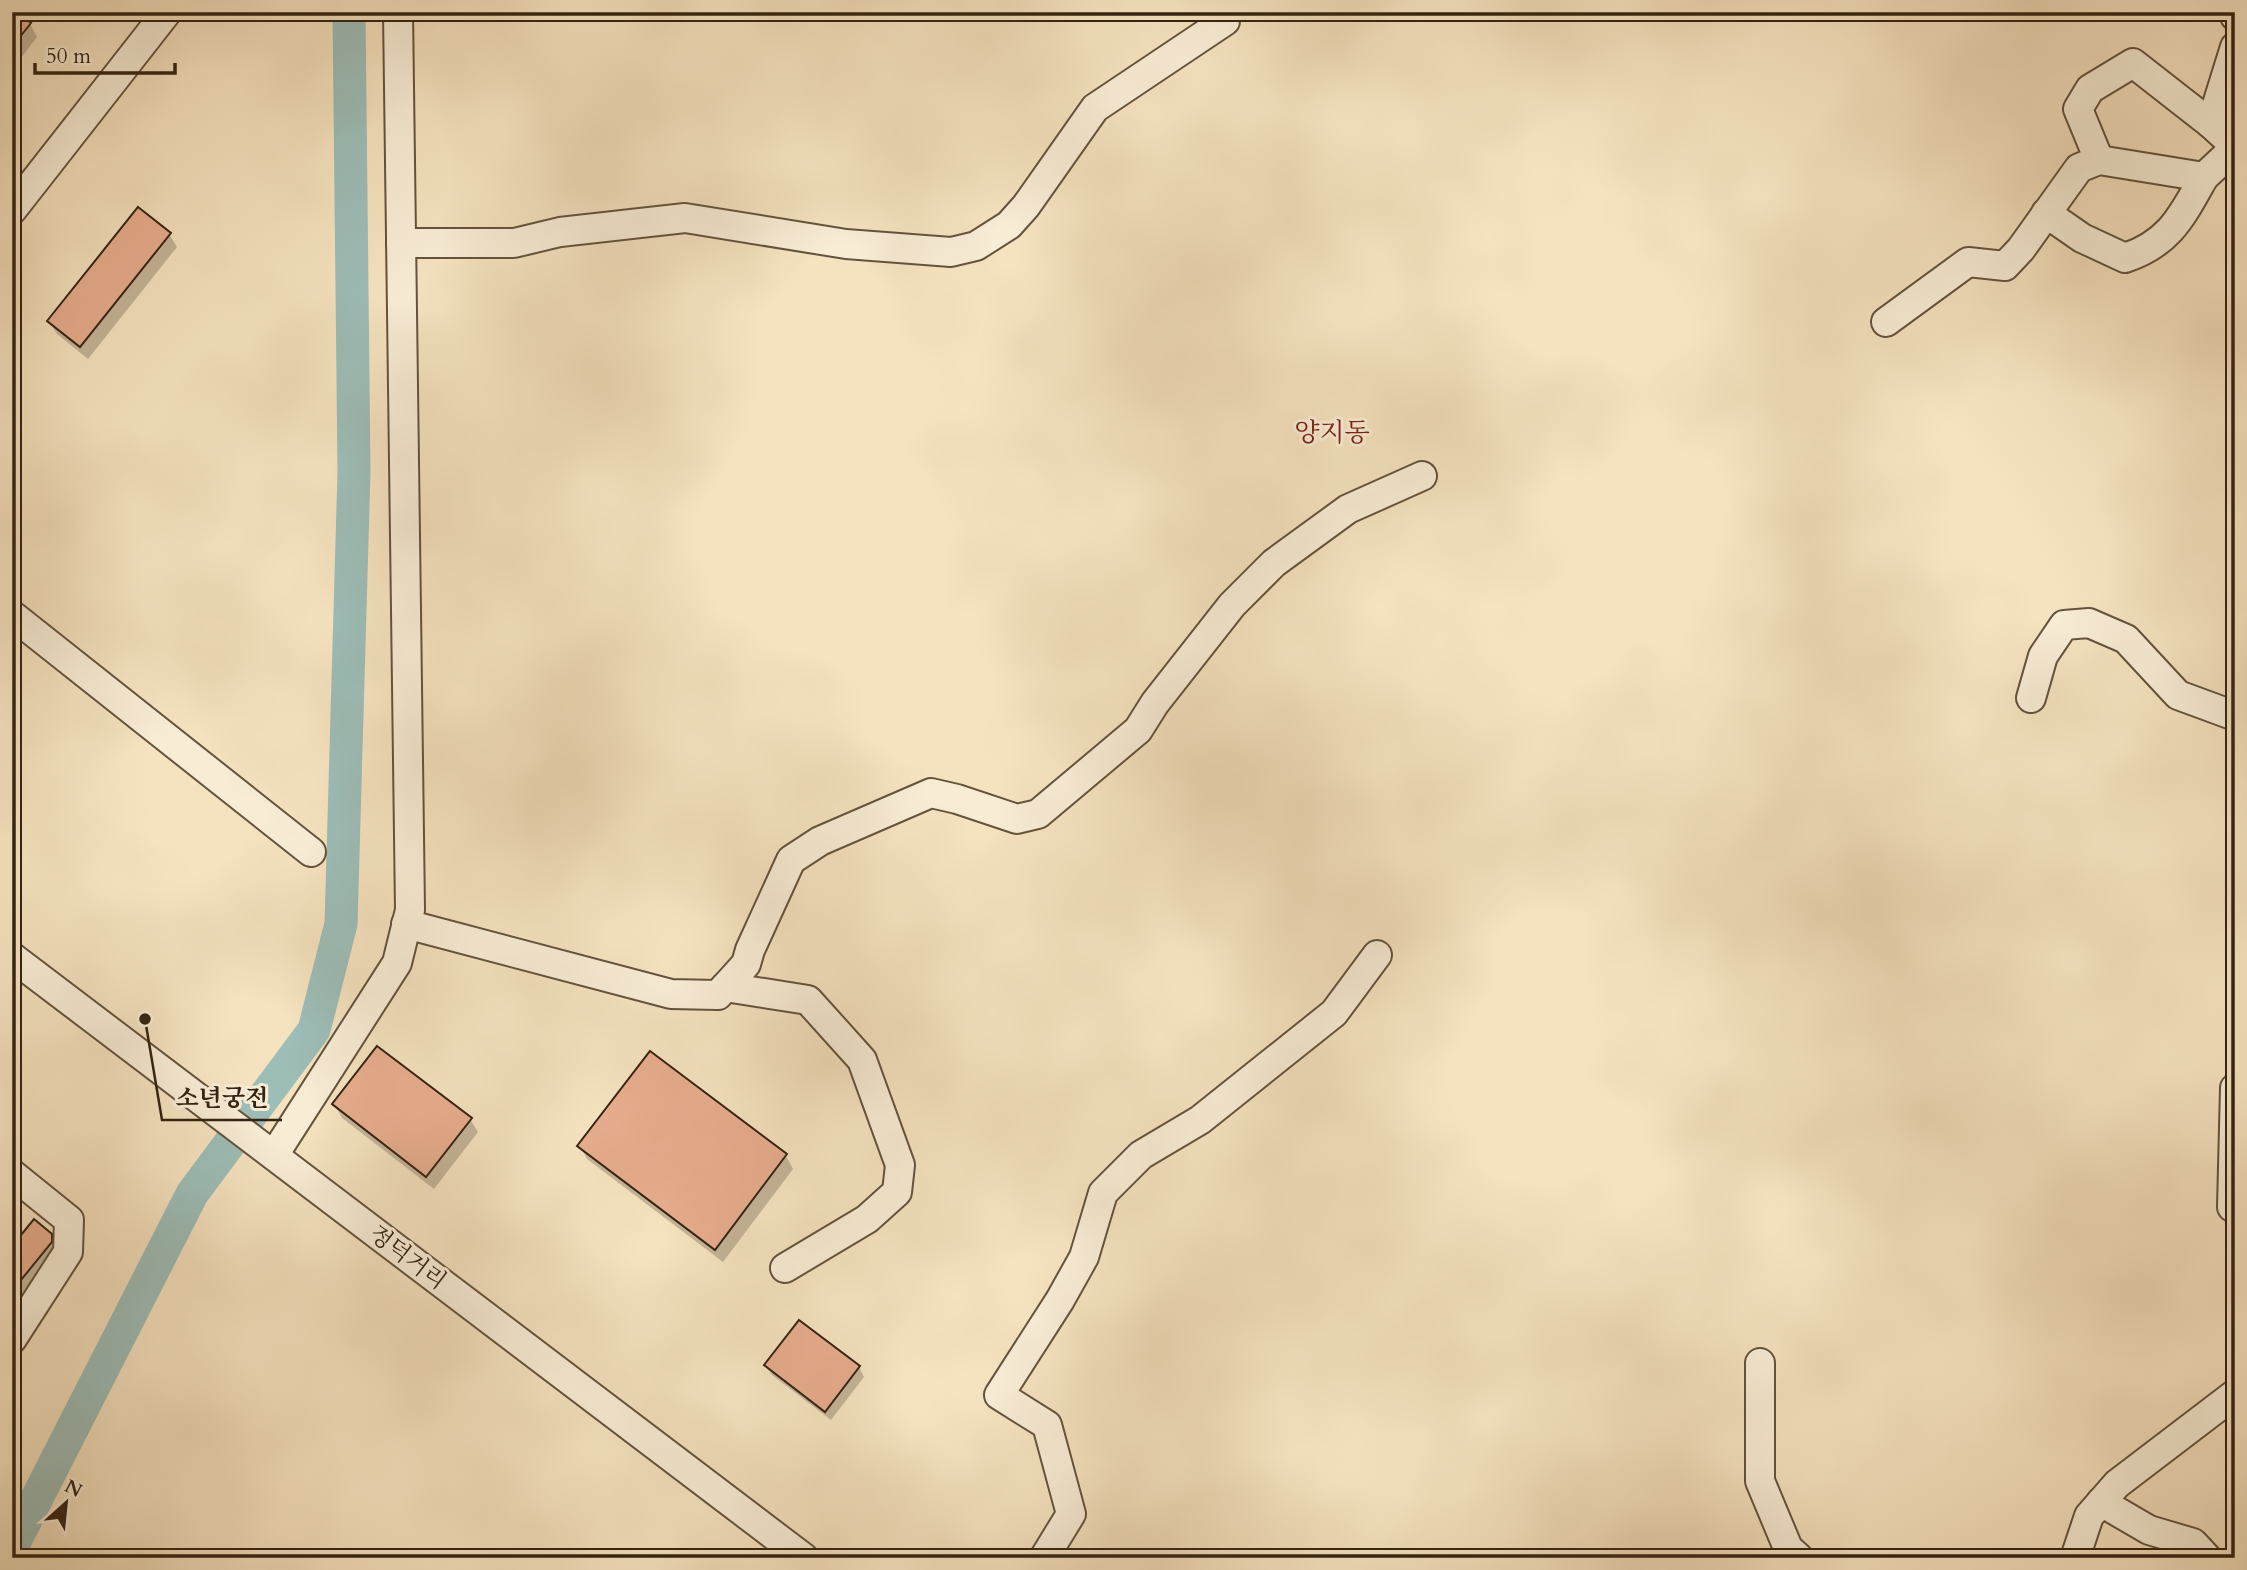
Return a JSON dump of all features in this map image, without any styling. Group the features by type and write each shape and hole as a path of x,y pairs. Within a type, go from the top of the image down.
{"street":[{"path":"12,210 167,12"},
{"path":"266,1149 397,963 410,910 398,12"},
{"path":"401,243 514,243 560,232 685,218 846,244 951,252 976,246 1009,225 1026,206 1095,108 1225,21 1225,12"},
{"path":"2211,124 2235,47"},
{"path":"2046,213 2082,238 2125,258 2146,251 2178,224 2204,177 2235,147 2211,124 2133,63 2090,89 2078,110 2099,160"},
{"path":"1886,322 1968,262 2006,266 2079,168 2099,160 2204,177"},
{"path":"407,923 671,994 718,995 746,964 791,860 820,841 931,793 1017,820 1038,814 1138,730 1155,703 1232,605 1274,563 1348,509 1422,476"},
{"path":"12,615 311,852"},
{"path":"2031,698 2043,656 2064,625 2090,623 2126,639 2178,695 2235,716"},
{"path":"1044,1558 1071,1514 1046,1425 999,1395 1060,1300 1084,1257 1103,1194 1141,1155 1200,1120 1334,1013 1377,955"},
{"name":"정덕거리","path":"12,957 804,1558"},
{"path":"725,987 808,1000 862,1060 900,1165 897,1192 867,1219 785,1268"},
{"path":"2232,1207 2235,1088"},
{"path":"12,1174 69,1220 68,1252 12,1339"},
{"path":"1760,1363 1760,1480 1788,1548 1799,1558"},
{"path":"2074,1558 2089,1516 2117,1484 2235,1394"},
{"path":"2101,1502 2149,1530 2193,1543 2207,1558"}],"building":[{"path":"12,12 17,12 31,23 12,47"},
{"path":"138,207 171,233 80,347 47,321"},
{"path":"377,1046 472,1118 426,1177 332,1104"},
{"path":"650,1051 787,1154 715,1250 577,1146"},
{"path":"34,1219 52,1234 52,1242 12,1291 12,1246"},
{"path":"799,1320 860,1366 825,1412 764,1365"}],"waterway":[{"path":"12,1547 192,1194 314,1030 341,924 354,472 349,12"}],"place":[{"name":"소년궁전","path":"145,1019"}],"district":[{"name":"양지동","path":"1332,432"}]}
